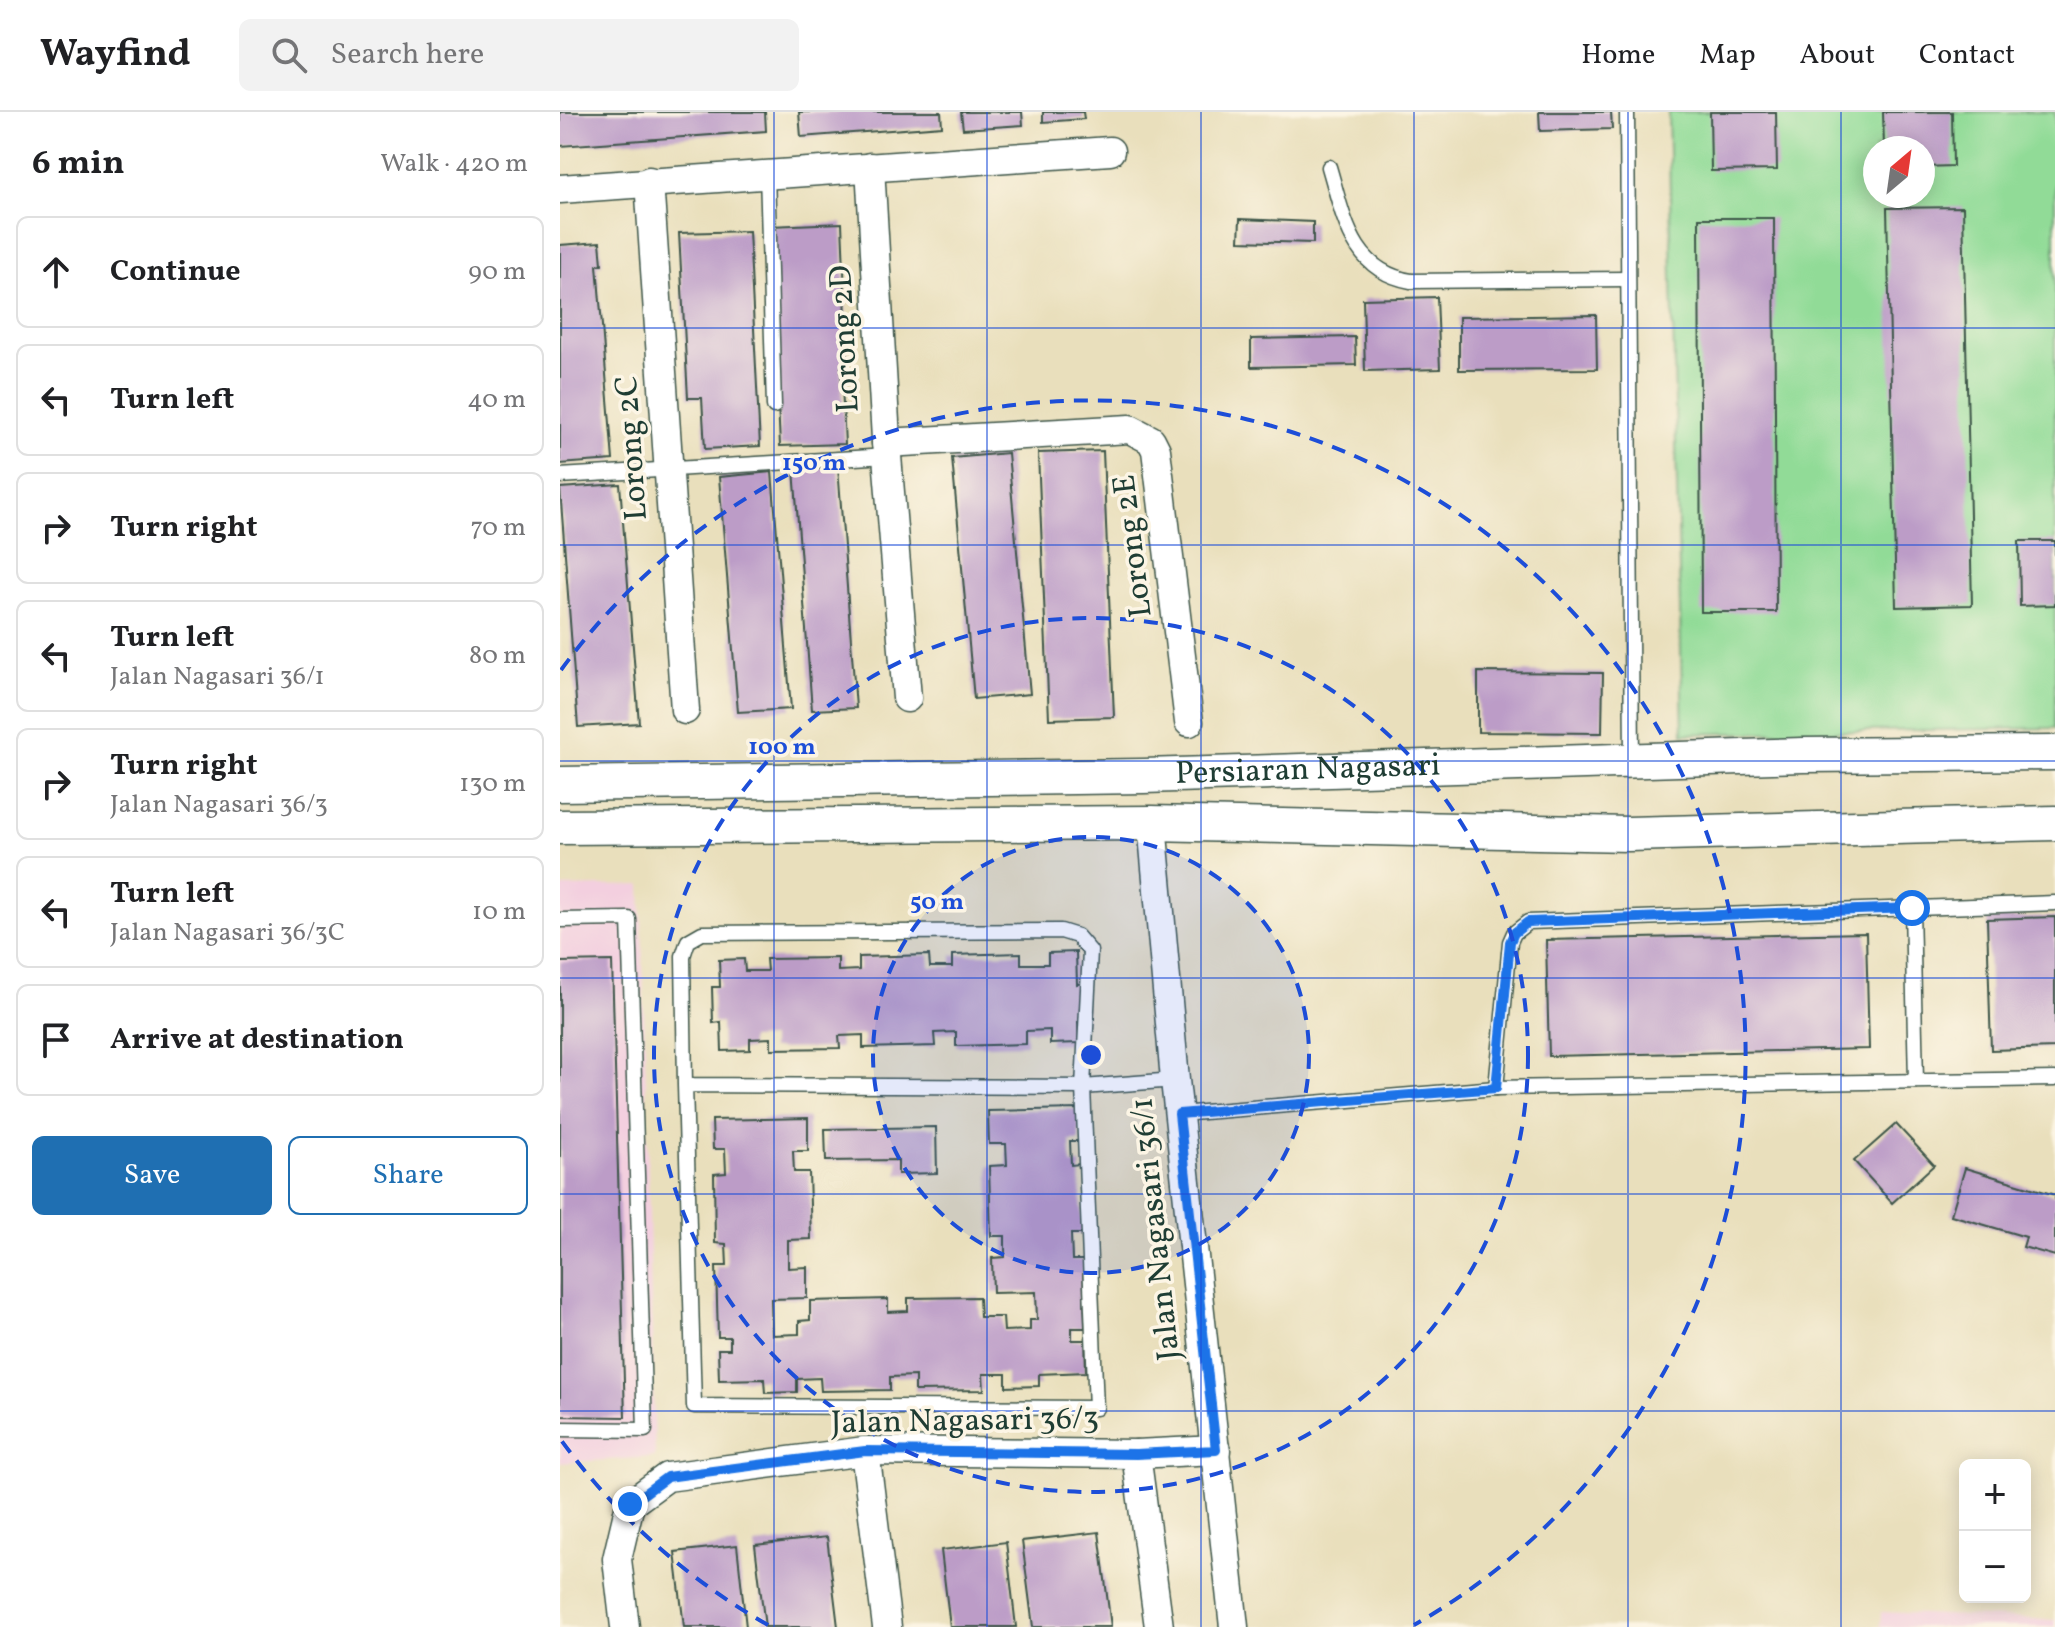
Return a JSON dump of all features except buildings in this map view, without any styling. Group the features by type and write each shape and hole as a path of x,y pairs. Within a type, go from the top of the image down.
{"street":[{"path":"560,189 1110,151"},
{"name":"Lorong 2D","path":"870,167 886,450 907,698"},
{"name":"Lorong 2C","path":"649,181 685,710"},
{"name":"Lorong 2E","path":"886,450 1130,429 1151,440 1156,450 1189,722"},
{"name":"Persiaran Nagasari","path":"560,784 1144,776 1803,755 2055,753"},
{"name":"Persiaran Nagasari","path":"560,827 1152,823 1628,834 2055,823"},
{"name":"Jalan Nagasari 36/1","path":"1152,823 1175,1080 1234,1627"},
{"name":"Jalan Nagasari 36/3","path":"625,1627 617,1559 630,1504 667,1477 865,1451 1136,1454 1216,1450"},
{"path":"865,1451 887,1627"},
{"path":"1136,1454 1159,1627"}],"lane":[{"path":"1627,112 1632,761"},
{"path":"1329,167 1345,222 1359,249 1370,264 1392,278 1411,281 1627,279"},
{"path":"767,173 774,406"},
{"path":"560,476 886,450"},
{"path":"1496,1088 1507,957 1514,933 1528,922 2055,903"},
{"path":"1912,908 1916,1081"},
{"path":"560,920 629,919 645,1430 560,1429"},
{"path":"1061,931 1077,936 1090,951 1083,1087 1096,1408 694,1406 685,1085 683,956 688,941 702,933 1061,931"},
{"path":"1179,1114 1496,1088 2055,1079"},
{"path":"685,1085 1083,1087 1175,1080"}],"shaded area":[{"path":"641,885 655,1457 560,1463 560,887"},
{"path":"1881,1612 2055,1620 2055,1627 1880,1627"}],"green space":[{"path":"1668,112 2055,112 2055,728 1683,734"}],"route":[{"path":"630,1504 667,1477 865,1451 1136,1454 1216,1450 1179,1114 1496,1088 1507,957 1514,933 1528,922 1912,908"}]}
